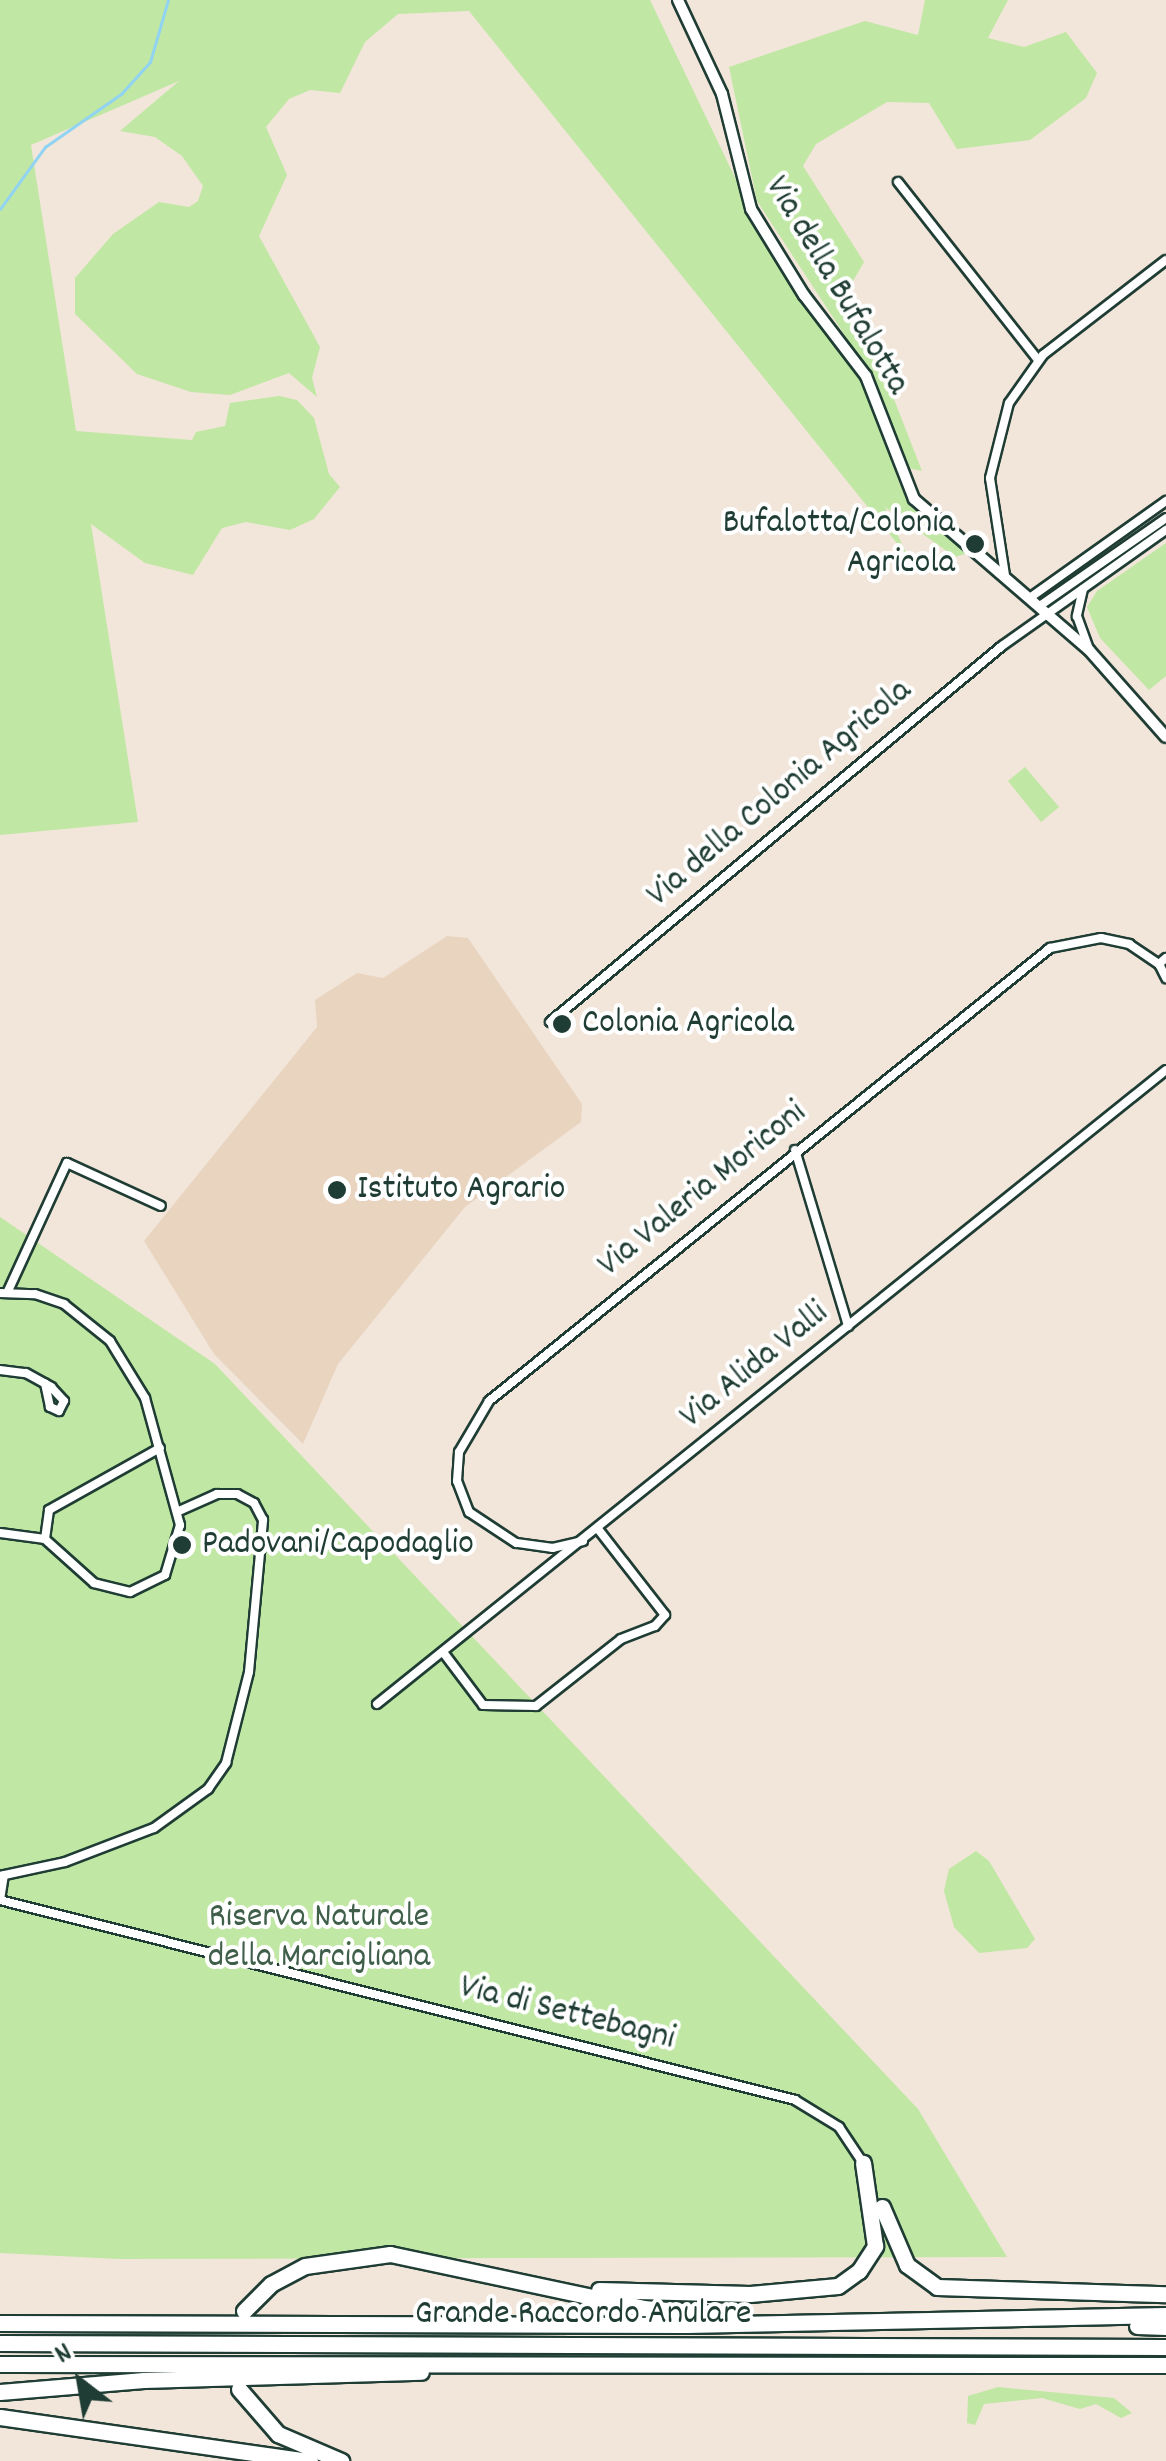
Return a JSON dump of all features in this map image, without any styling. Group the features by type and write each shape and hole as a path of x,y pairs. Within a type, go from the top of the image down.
{"highway":[{"path":"514,2277 634,2293 832,2288 860,2271 876,2246 863,2163"},
{"path":"863,2163 902,2257 932,2285 963,2292 1166,2294"},
{"path":"244,2311 281,2277 345,2256 411,2256 656,2310 794,2319"},
{"path":"1063,2322 1166,2315"},
{"name":"Grande Raccordo Anulare","path":"0,2323 687,2325 794,2319 1063,2322"},
{"path":"1063,2322 1166,2326"},
{"name":"Grande Raccordo Anulare","path":"0,2344 1166,2348"},
{"name":"Grande Raccordo Anulare","path":"0,2364 1166,2365"},
{"path":"0,2392 204,2378 396,2376 480,2364"},
{"path":"239,2389 272,2430 341,2461"},
{"path":"0,2417 159,2436 310,2461"},
{"path":"159,2436 269,2461"}],"street":[{"name":"Via della Bufalotta","path":"678,0 722,94 752,209 804,295 866,376 910,493 931,518 1005,575 1090,650 1166,737"},
{"path":"898,182 1038,360"},
{"path":"1005,575 992,508 993,451 1009,402 1038,360 1166,260"},
{"path":"1031,597 1166,501"},
{"path":"1044,608 1166,518"},
{"path":"1044,608 1166,530"},
{"path":"1084,585 1077,616 1090,650"},
{"name":"Via della Colonia Agricola","path":"550,1022 1044,608"},
{"name":"Via Valeria Moriconi","path":"583,1541 528,1546 478,1521 457,1481 470,1425 489,1401 795,1150 1063,941 1116,941 1162,961"},
{"path":"1162,961 1166,978"},
{"name":"Via Alida Valli","path":"378,1704 1166,1070"},
{"path":"795,1150 848,1326"},
{"path":"0,1533 45,1540 99,1586 138,1591 170,1567 180,1511 145,1398 98,1329 64,1304 4,1292 67,1163 161,1206"},
{"path":"0,1370 46,1384"},
{"path":"45,1540 49,1510 160,1448"},
{"path":"0,1900 2,1875 65,1862 154,1828 208,1788 226,1763 249,1672 263,1520 254,1503 237,1494 216,1494 180,1511"},
{"path":"443,1652 483,1705 536,1706 620,1638 655,1626 665,1616 598,1529"},
{"name":"Via di Settebagni","path":"0,1900 795,2100 839,2127 863,2163"}],"shaded area":[{"name":"Istituto Agrario","path":"447,936 468,938 582,1104 581,1122 465,1207 338,1364 303,1444 214,1354 144,1241 317,1027 315,1000 357,973 383,978"}],"green space":[{"path":"0,0 650,0 772,255 862,377 900,485 968,553 955,557 885,507 908,557 469,11 398,14 365,42 340,93 310,90 289,99 266,127 287,175 259,236 320,347 312,378 317,397 289,373 230,395 191,392 137,374 75,314 75,278 113,234 159,202 189,207 198,201 203,186 182,156 155,137 120,131 179,81 31,145 76,431 192,440 196,432 225,426 230,403 279,396 297,400 314,418 329,474 340,487 314,519 290,530 246,522 222,528 193,575 145,563 91,524 138,822 0,835"},
{"path":"925,0 1008,0 988,38 1024,47 1066,32 1097,73 1086,98 1030,140 957,149 929,103 887,102 816,144 803,166 864,262 842,300 890,389 922,471 907,468 857,354 757,201 729,67 865,21 918,35"},
{"path":"1166,543 1166,676 1149,690 1100,638 1087,607 1097,591"},
{"path":"1025,767 1059,807 1041,822 1008,781"},
{"name":"Riserva Naturale della Marcigliana","path":"0,1217 215,1364 918,2109 1007,2257 118,2259 0,2253"},
{"path":"976,1851 989,1861 1035,1939 1027,1948 979,1953 954,1927 944,1891 949,1869"},
{"path":"998,2387 1114,2398 1132,2413 1121,2418 1096,2404 1080,2409 1042,2398 984,2404 975,2425 967,2423 968,2396"}],"waterway":[{"path":"0,209 45,147 121,94 150,62 168,0"}],"place":[{"name":"Bufalotta/Colonia Agricola","path":"975,544"},
{"name":"Colonia Agricola","path":"562,1024"},
{"name":"Istituto Agrario","path":"337,1190"},
{"name":"Padovani/Capodaglio","path":"182,1545"}]}
